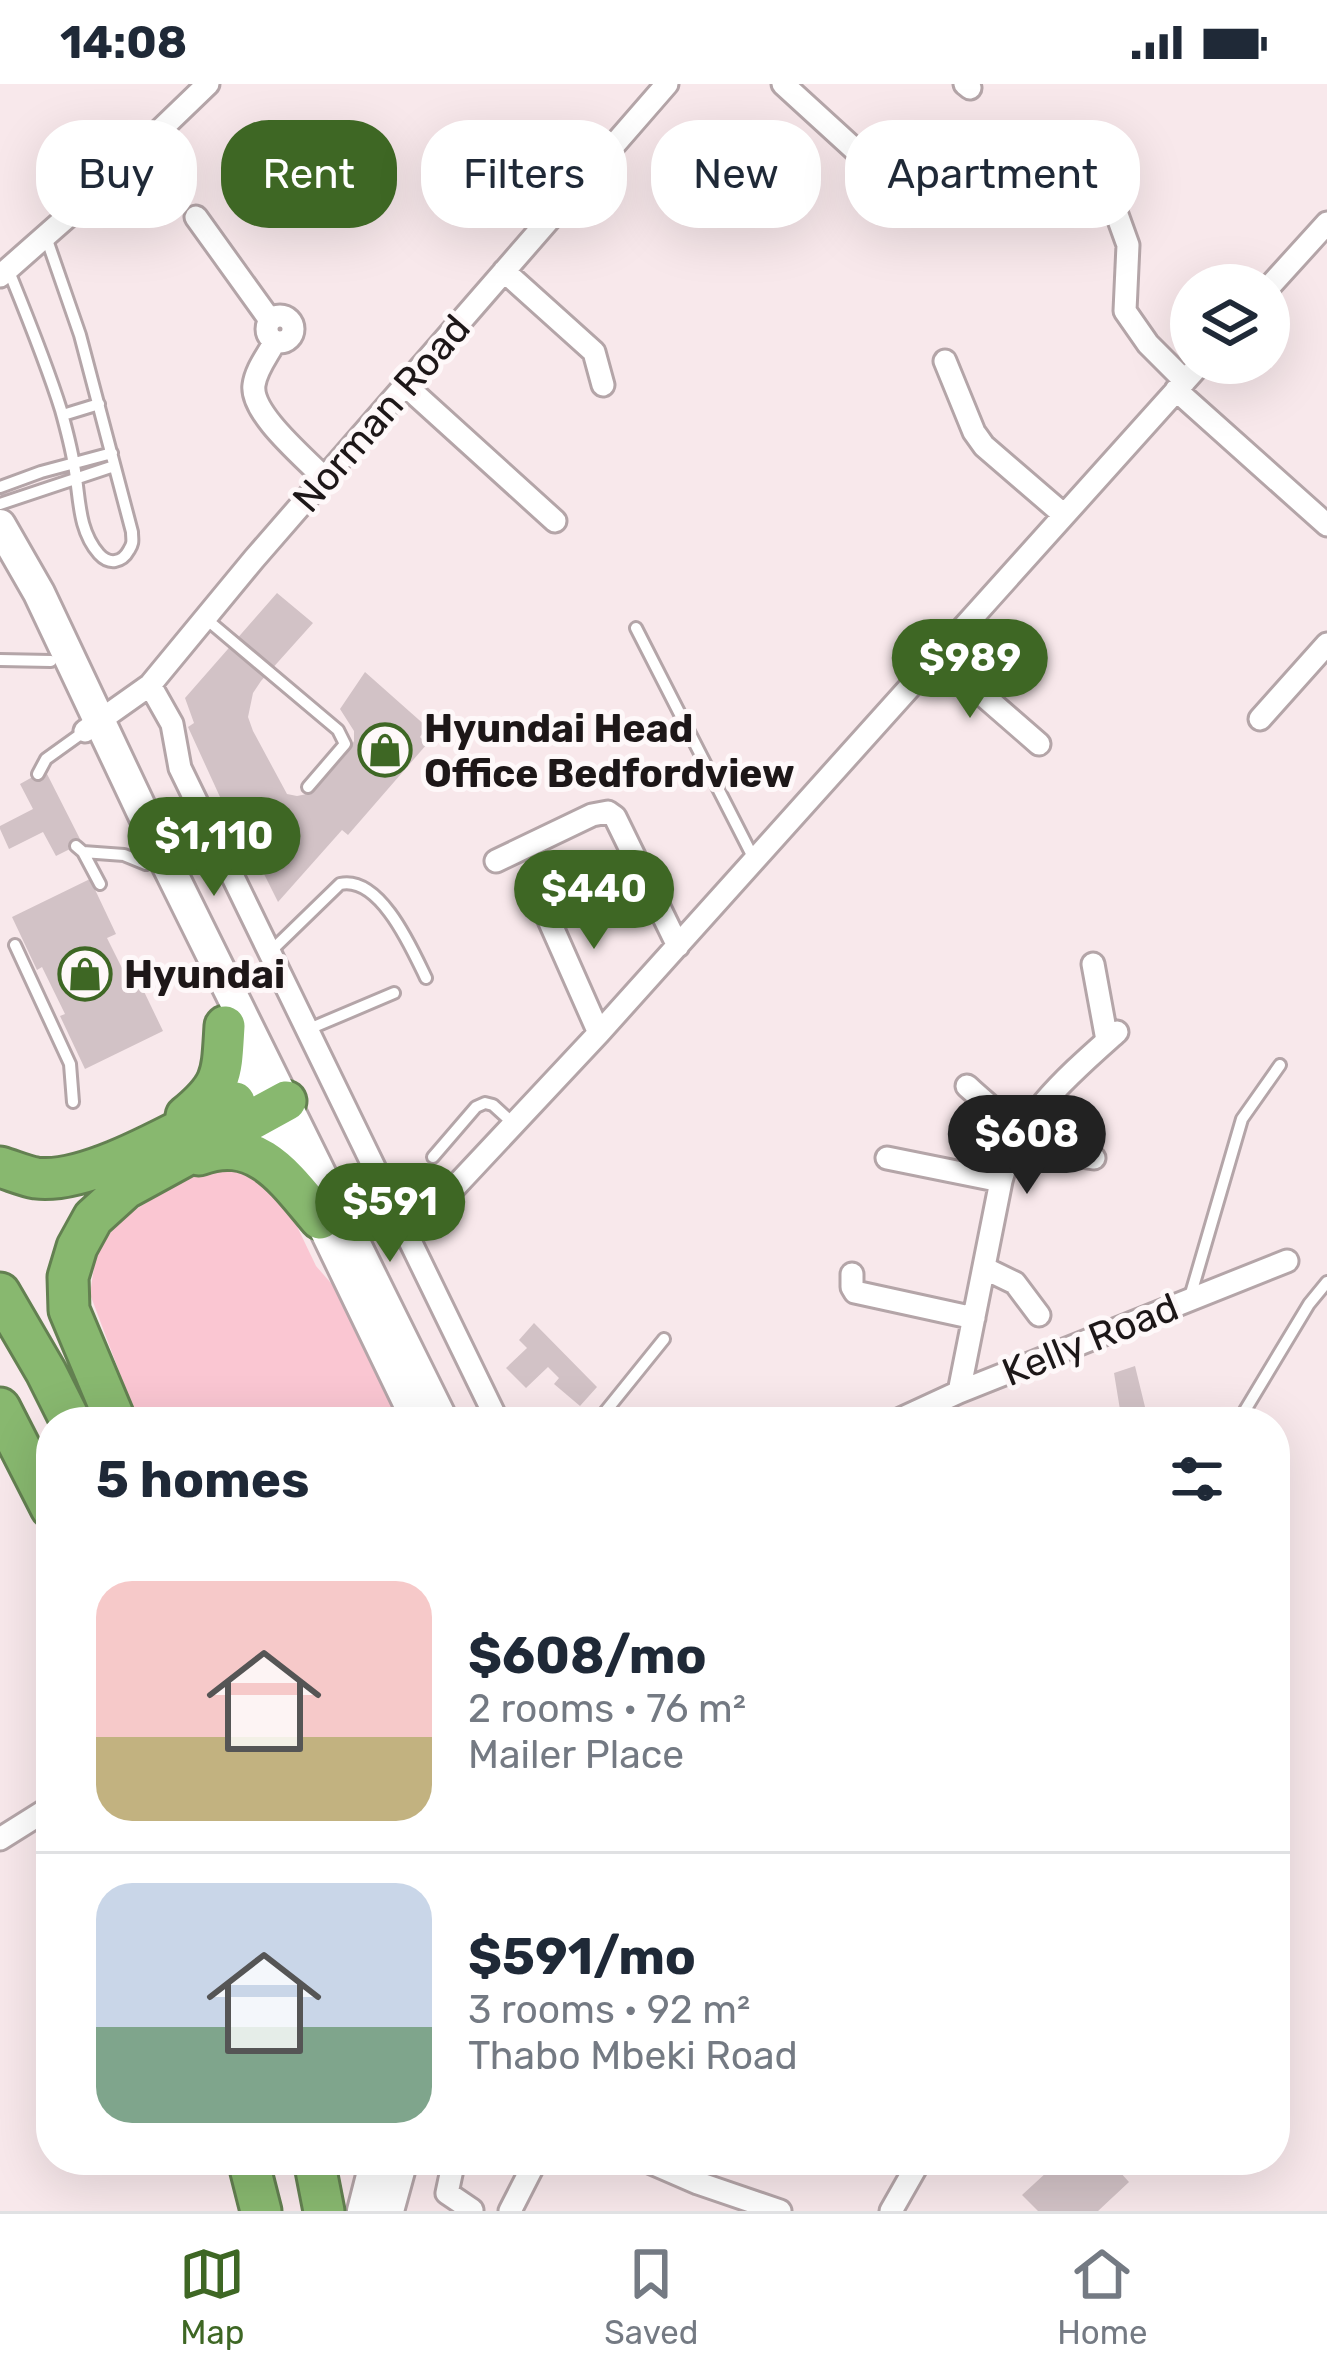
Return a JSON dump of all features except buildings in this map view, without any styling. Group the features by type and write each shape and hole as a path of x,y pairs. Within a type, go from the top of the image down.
{"highway":[{"path":"110,1407 69,1310 68,1277 77,1247 93,1218 162,1153 215,1088 225,1026"},
{"path":"162,1153 271,1098"},
{"path":"0,1167 38,1178 77,1174 115,1160 162,1153 239,1149 281,1172 320,1219"},
{"path":"0,1293 64,1407"},
{"path":"0,1408 36,1479"},
{"path":"235,2175 242,2211"},
{"path":"252,2175 261,2211"},
{"path":"317,2175 324,2211"}],"main road":[{"path":"0,525 51,661 93,726 146,864 225,1026 271,1098 435,1407"},
{"path":"13,566 175,880 320,1219 411,1407"},
{"path":"363,2211 372,2175"},
{"path":"388,2211 398,2175"}],"street":[{"name":"Norman Road","path":"93,726 150,685 667,84"},
{"path":"783,84 845,141"},
{"path":"4,273 198,87"},
{"path":"197,218 273,330 254,381 254,398 324,478"},
{"path":"1290,264 1327,223"},
{"path":"1122,228 1128,245 1125,311 1181,386 1327,525"},
{"path":"504,271 595,352 603,385"},
{"path":"945,361 983,446 1064,515"},
{"path":"405,385 555,520"},
{"path":"408,1237 599,1033 1181,386"},
{"path":"1260,719 1327,644"},
{"path":"938,656 1039,744"},
{"path":"150,685 172,724 181,769 491,1407"},
{"path":"496,861 592,814 608,812 615,817 678,946"},
{"path":"537,893 599,1033"},
{"path":"958,1392 1010,1154 1048,1098 1112,1036 1093,964"},
{"path":"968,1086 1022,1133 1068,1154 1094,1158"},
{"path":"887,1158 1001,1180"},
{"name":"Kelly Road","path":"926,1407 1287,1261"},
{"path":"984,1268 1016,1283 1039,1315"},
{"path":"853,1274 855,1292 974,1318"},
{"path":"0,1839 36,1816"},
{"path":"451,2175 447,2193 472,2210"},
{"path":"510,2211 528,2175"},
{"path":"680,2175 780,2211"},
{"path":"891,2211 911,2175"}],"lane":[{"path":"4,273 48,370 89,537 106,560 119,561 133,540 99,404 46,237"},
{"path":"62,415 99,404"},
{"path":"0,487 74,464 113,460"},
{"path":"0,504 76,479 113,460"},
{"path":"205,618 343,736 345,744 339,753 308,787"},
{"path":"636,628 755,860"},
{"path":"0,660 51,661"},
{"path":"38,774 46,759 93,726"},
{"path":"100,884 80,849 124,855 146,864"},
{"path":"272,951 340,884 348,882 359,885 395,917 426,978"},
{"path":"15,945 70,1064 73,1102"},
{"path":"309,1029 394,994"},
{"path":"1189,1300 1242,1119 1280,1065"},
{"path":"434,1156 484,1102 515,1125"},
{"path":"1247,1407 1327,1282"},
{"path":"609,1407 664,1339"}],"shaded area":[{"path":"238,1161 266,1174 316,1266 337,1290 394,1407 132,1407 90,1294 96,1254 120,1219 185,1179"}],"place":[{"name":"Hyundai Head Office Bedfordview","path":"385,750"},
{"name":"Hyundai","path":"85,974"}]}
